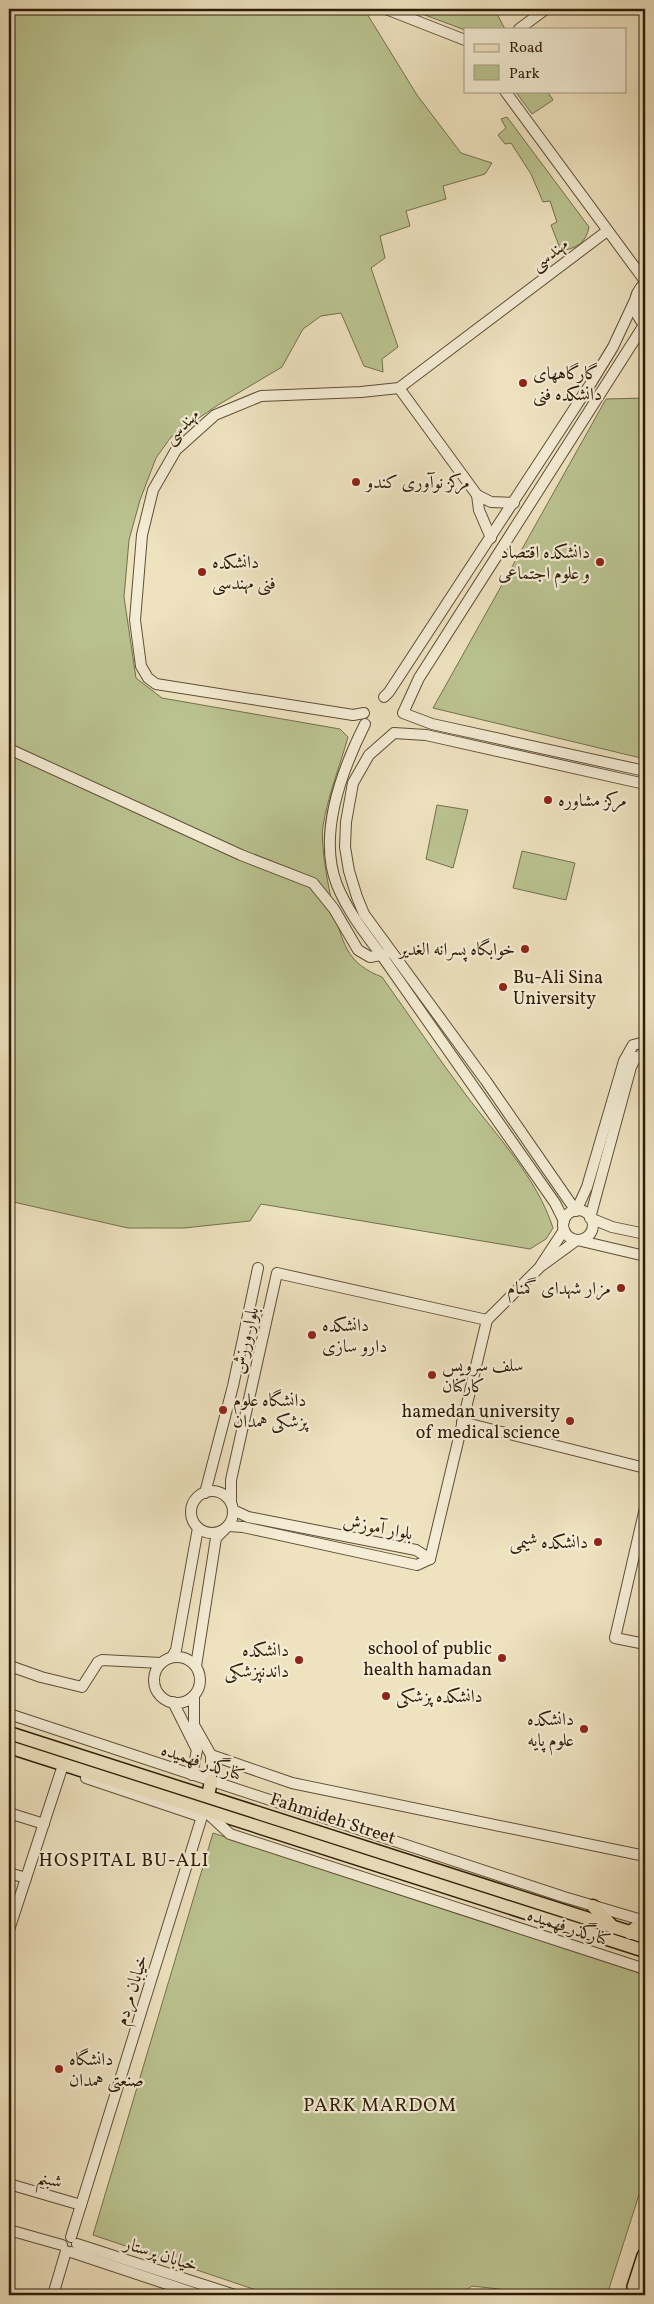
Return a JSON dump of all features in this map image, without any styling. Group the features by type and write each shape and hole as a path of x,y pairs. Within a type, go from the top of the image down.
{"highway":[{"path":"634,2292 645,2256"}],"main road":[{"name":"Fahmideh Street","path":"9,1732 645,1937"},
{"name":"Fahmideh Street","path":"9,1747 62,1767 203,1814 645,1952"},
{"path":"208,1796 211,1781"},
{"path":"593,1906 612,1927"},
{"path":"630,1933 645,1920"}],"street":[{"path":"386,9 464,40"},
{"path":"520,28 546,9"},
{"path":"384,697 390,692 491,538 613,347 636,294 645,282 506,92"},
{"name":"مهندسی","path":"364,713 353,715 226,696 156,684 148,678 141,666 136,620 142,534 152,490 176,450 215,415 261,396 360,392 399,388 606,231"},
{"path":"634,302 635,310 645,325 419,678 403,713 432,724 645,771"},
{"path":"399,388 477,495 491,502 514,502"},
{"path":"477,495 479,510 491,538"},
{"path":"365,724 353,748 332,817 330,849 336,884 352,917 387,953 486,1081 576,1211"},
{"path":"645,784 426,734 394,733 368,755 353,783 346,822 349,871 364,914 387,953 555,1203 569,1237 645,1256"},
{"path":"9,750 241,855 313,883 334,909 358,950 370,957 387,953"},
{"path":"576,1211 587,1187 624,1061 633,1045 645,1042"},
{"path":"430,1559 487,1320 540,1267 577,1240 589,1235 592,1226 590,1218 631,1067 636,1057 645,1055"},
{"path":"540,1267 564,1226 568,1214 576,1211 584,1212 590,1218 612,1226 645,1234"},
{"name":"بلوار ورزش","path":"205,1493 233,1386 258,1268"},
{"name":"بلوار ورزش","path":"232,1507 231,1480 277,1273 487,1320"},
{"path":"462,1422 645,1468"},
{"path":"211,1781 211,1755 194,1725 194,1696 200,1678 196,1666 216,1538 227,1527 232,1507 217,1492 205,1493 194,1502 191,1516 198,1528 209,1533 227,1527"},
{"name":"بلوار آموزش","path":"232,1507 248,1517 352,1539 416,1550 430,1559"},
{"path":"645,1508 615,1638 645,1644"},
{"name":"بلوار آموزش","path":"227,1527 350,1550 417,1565 430,1559"},
{"path":"172,1657 198,1528"},
{"path":"350,1550 352,1539"},
{"path":"10,1666 41,1677 82,1687 98,1662 102,1660 161,1663 172,1657 185,1658 196,1666"},
{"path":"161,1663 155,1676 157,1690 161,1695 173,1702 181,1702 194,1696"},
{"path":"173,1702 197,1750 192,1775"},
{"name":"کنارگذر فهمیده","path":"9,1714 593,1906 645,1920"},
{"path":"211,1755 292,1783 645,1856"},
{"path":"9,1930 12,1911 26,1878 62,1767"},
{"path":"9,1813 44,1824"},
{"name":"کنارگذر فهمیده","path":"203,1814 230,1834 645,1969"},
{"name":"خیابان مردم","path":"54,2295 203,1814"},
{"path":"9,1872 26,1878"},
{"name":"شبنم","path":"9,2184 82,2205"},
{"path":"9,2230 69,2246"},
{"name":"خیابان پرستار","path":"69,2246 197,2295"},
{"name":"خیابان پرستار","path":"69,2246 234,2295"}],"green space":[{"path":"9,9 364,9 417,95 461,153 492,163 485,174 443,186 446,199 406,211 410,226 380,236 385,258 371,268 398,347 382,359 383,372 364,366 341,313 321,316 303,329 282,367 218,405 171,437 156,458 140,500 129,540 124,597 136,678 162,698 340,729 348,737 328,803 322,837 329,888 342,939 350,954 358,963 382,977 455,1081 527,1175 546,1210 553,1228 546,1239 530,1249 261,1204 250,1221 184,1228 128,1228 9,1201"},
{"path":"409,9 499,9 496,12 504,28 464,28 464,30"},
{"path":"516,92 548,92 553,100 532,114"},
{"path":"507,117 589,227 586,237 580,244 561,251 551,225 557,222 550,201 543,202 531,174 511,143 505,144 498,135 506,128 501,119"},
{"path":"645,398 645,759 433,708 606,399"},
{"path":"437,805 468,810 453,868 426,859"},
{"path":"522,851 575,863 566,900 513,888"},
{"path":"213,1833 645,1975 645,2176 607,2295 552,2295 472,2286 459,2295 271,2295 93,2235"}],"place":[{"name":"گارگاههای دانشکده فنی","path":"523,383"},
{"name":"مرکز نوآوری کندو","path":"356,482"},
{"name":"دانشکده اقتصاد و علوم اجتماعی","path":"600,562"},
{"name":"دانشکده فنی مهندسی","path":"202,572"},
{"name":"مرکز مشاوره","path":"548,800"},
{"name":"خوابگاه پسرانه الغدیر","path":"525,949"},
{"name":"Bu-Ali Sina University","path":"503,987"},
{"name":"مزار شهدای گمنام","path":"621,1288"},
{"name":"دانشکده دارو سازی","path":"312,1335"},
{"name":"سلف سرویس کارکنان","path":"432,1375"},
{"name":"دانشگاه علوم پزشکی همدان","path":"223,1410"},
{"name":"hamedan university of medical science","path":"570,1421"},
{"name":"دانشکده شیمی","path":"598,1542"},
{"name":"school of public health hamadan","path":"502,1658"},
{"name":"دانشکده داندنپزشکی","path":"299,1660"},
{"name":"دانشکده پزشکی","path":"386,1696"},
{"name":"دانشکده علوم پایه","path":"584,1729"},
{"name":"دانشگاه صنعتی همدان","path":"59,2069"}],"district":[{"name":"HOSPITAL BU-ALI","path":"124,1859"},
{"name":"PARK MARDOM","path":"380,2104"}]}
